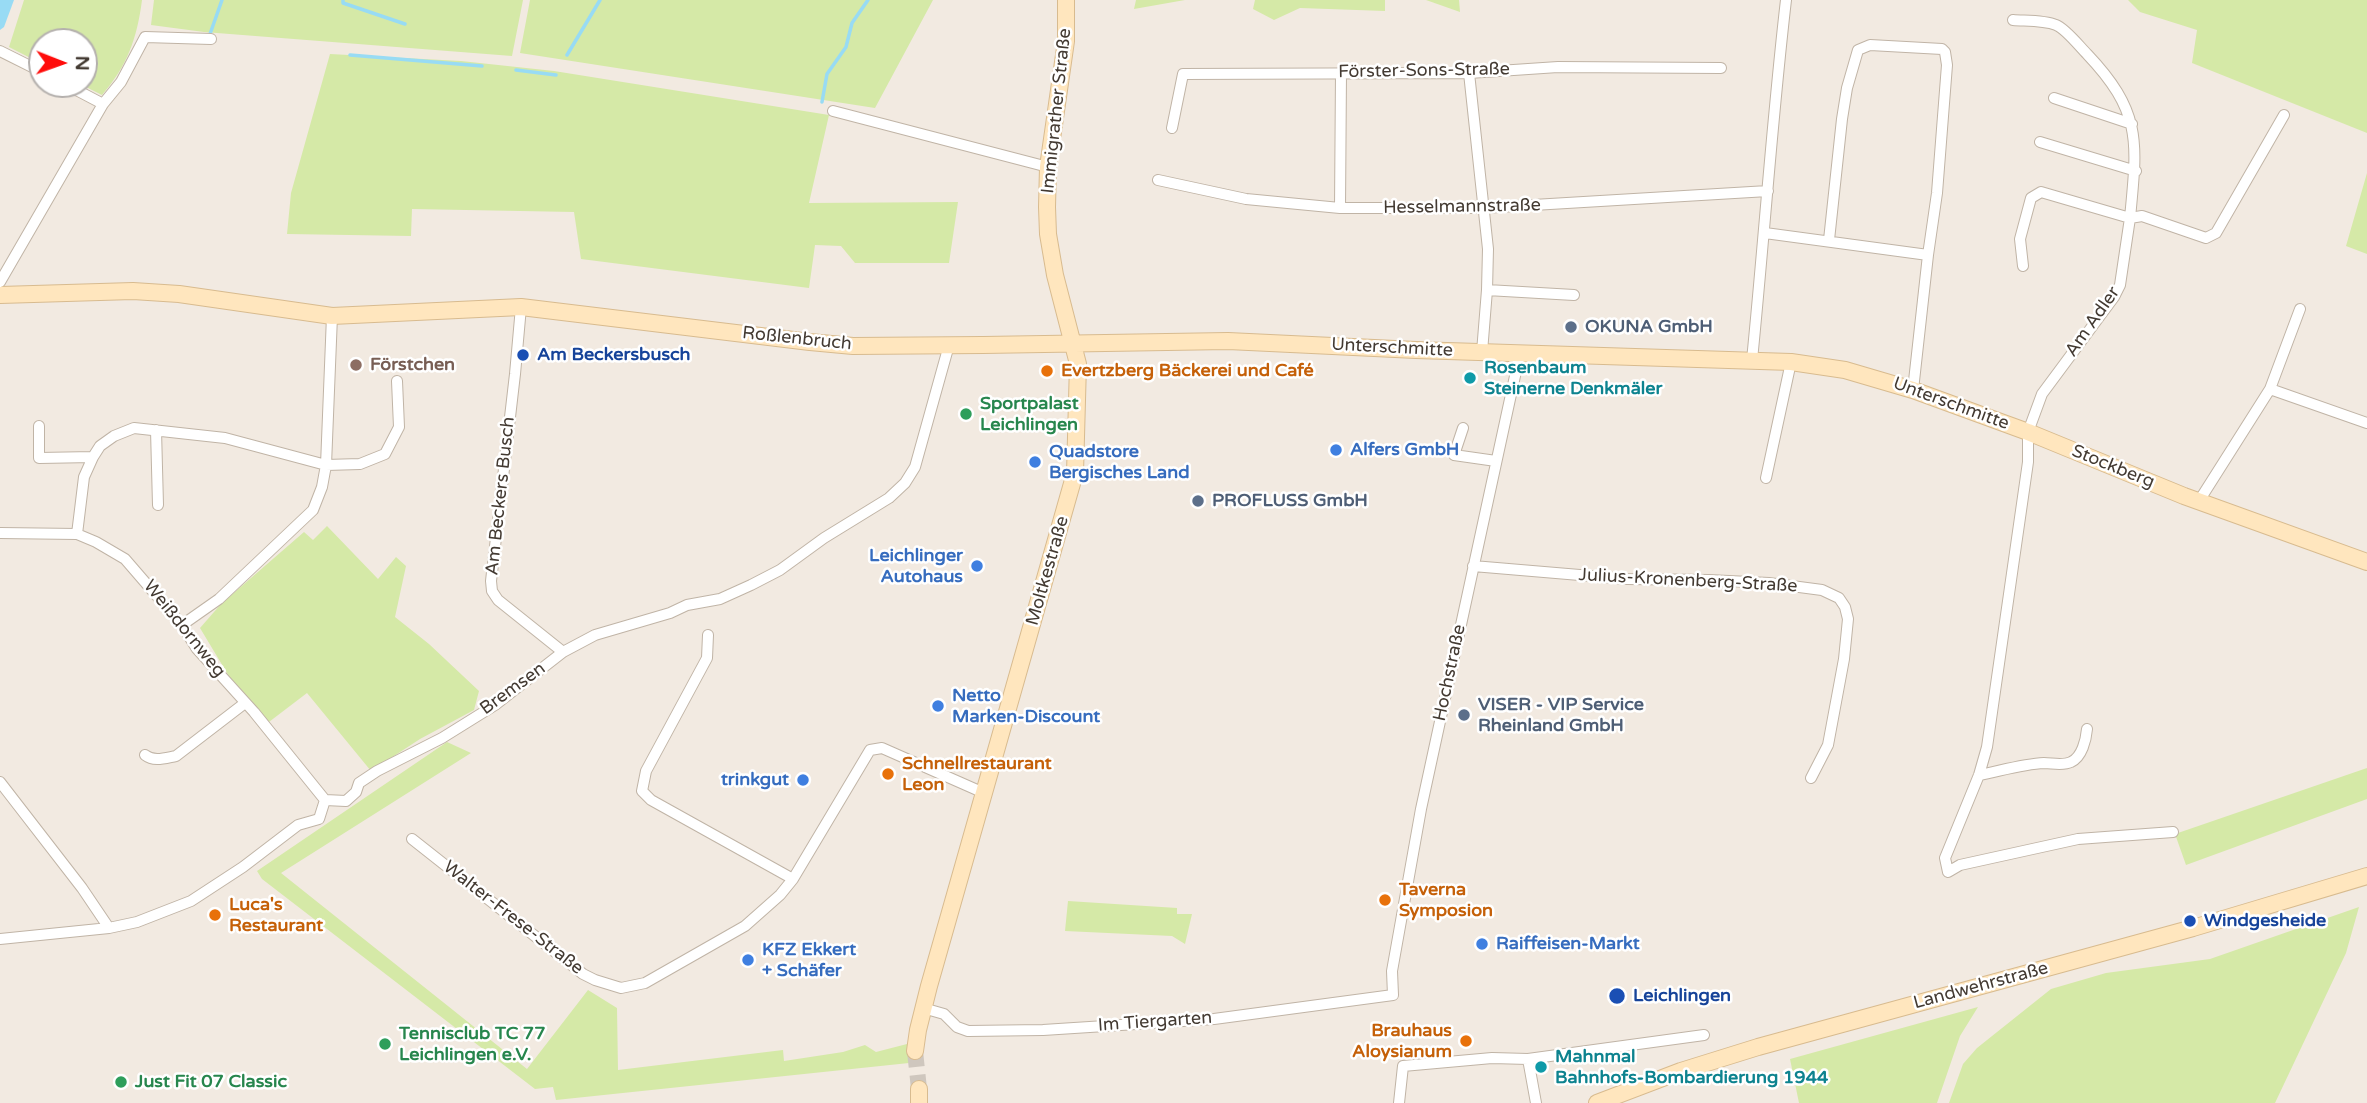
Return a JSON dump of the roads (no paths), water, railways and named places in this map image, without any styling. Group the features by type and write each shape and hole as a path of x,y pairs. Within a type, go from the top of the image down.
{"main road":[{"name":"Immigrather Straße","path":"1066,0 1066,41 1048,167 1049,242 1074,345"},
{"path":"0,295 132,291 332,316 521,307"},
{"name":"Roßlenbruch","path":"521,307 823,344 1074,345"},
{"name":"Unterschmitte","path":"1074,345 1228,341 1752,360"},
{"name":"Moltkestraße","path":"915,1051 923,1008 1075,473 1078,364 1074,345"},
{"path":"1752,360 1791,362"},
{"name":"Unterschmitte","path":"1791,362 1845,370 1913,390 2028,432"},
{"name":"Stockberg","path":"2028,432 2199,501 2367,562"},
{"name":"Landwehrstraße","path":"1597,1103 1681,1071 1758,1047 2193,928 2367,876"}],"street":[{"path":"1752,360 1765,233 1768,167 1786,0"},
{"name":"Am Adler","path":"2013,20 2057,25 2102,70 2122,100 2132,124 2136,172 2120,285 2042,394 2028,432 2028,462 1987,747 1979,775 1945,858 1948,872 1960,865 2078,839 2173,832"},
{"path":"0,282 103,104 121,82 145,37 211,39"},
{"path":"1829,240 1842,119 1847,88 1858,50 1870,45 1942,48 1946,57 1940,160 1913,390"},
{"path":"0,51 28,65"},
{"name":"Förster-Sons-Straße","path":"1172,128 1183,74 1469,73 1531,67 1721,68"},
{"path":"1340,208 1341,73"},
{"path":"1469,73 1488,249 1488,290 1482,352"},
{"path":"92,98 103,104"},
{"path":"2054,98 2132,124"},
{"path":"833,111 1048,167"},
{"path":"2023,266 2020,239 2031,198 2041,192 2130,218 2142,216 2206,237 2216,233 2284,115"},
{"path":"2040,142 2136,172"},
{"name":"Hesselmannstraße","path":"1158,180 1246,199 1340,208 1483,208 1768,191"},
{"path":"1765,233 1928,255"},
{"path":"1488,290 1574,295"},
{"name":"Am Beckers Busch","path":"521,307 491,580 492,591 498,600 563,652"},
{"path":"2199,501 2270,389 2300,309"},
{"path":"182,625 219,598 313,510 327,465 332,316"},
{"name":"Bremsen","path":"325,800 346,801 356,792 359,783 442,738 495,705 563,652 596,635 687,606 720,599 780,570 824,538 898,491 910,476 919,457 949,345"},
{"name":"Hochstraße","path":"1393,995 1392,971 1406,883 1520,353"},
{"path":"1766,478 1791,362"},
{"path":"77,534 84,477 100,446 114,436 134,428 156,430 225,438 327,465 360,464 385,454 399,426 397,381"},
{"path":"2270,389 2367,423"},
{"path":"39,426 39,458 93,457"},
{"path":"1463,428 1454,456 1496,461"},
{"path":"156,430 158,505"},
{"name":"Weißdornweg","path":"0,533 77,534 125,559 325,800"},
{"name":"Julius-Kronenberg-Straße","path":"1473,566 1627,579 1769,583 1822,590 1839,598 1848,619 1844,659 1828,745 1811,778"},
{"path":"708,635 707,658 646,771 642,790 651,800 793,879"},
{"path":"145,755 150,759 176,756 245,704"},
{"path":"1979,775 2042,763 2073,762 2086,738 2087,729"},
{"name":"Walter-Frese-Straße","path":"412,839 583,974 621,988 645,983 740,930 780,895 793,879 867,753 874,749 882,748 984,793"},
{"path":"0,782 82,888 109,928"},
{"path":"0,939 109,928 137,922 191,901 243,867 298,825 319,819 325,800"},
{"name":"Im Tiergarten","path":"923,1008 944,1014 957,1027 968,1031 1043,1030 1214,1018 1393,995"},
{"path":"1403,1066 1492,1058 1528,1059 1704,1035"},
{"path":"1528,1059 1536,1103"},
{"path":"1399,1103 1403,1066"},
{"path":"1403,1066 1407,1103"}],"water":[{"path":"0,0 14,0 4,27 0,30"}],"waterway":[{"path":"210,34 222,0"},
{"path":"343,0 343,3 405,24"},
{"path":"567,55 600,0"},
{"path":"822,102 827,74 846,47 852,23 868,0"},
{"path":"350,55 482,66"},
{"path":"516,70 556,75"}],"tunnel":[{"path":"915,1051 919,1089"}],"place":[{"name":"OKUNA GmbH","path":"1571,327"},
{"name":"Am Beckersbusch","path":"523,355"},
{"name":"Förstchen","path":"356,365"},
{"name":"Evertzberg Bäckerei und Café","path":"1047,371"},
{"name":"Rosenbaum Steinerne Denkmäler","path":"1470,378"},
{"name":"Sportpalast Leichlingen","path":"966,414"},
{"name":"Alfers GmbH","path":"1336,450"},
{"name":"Quadstore Bergisches Land","path":"1035,462"},
{"name":"PROFLUSS GmbH","path":"1198,501"},
{"name":"Leichlinger Autohaus","path":"977,566"},
{"name":"Netto Marken-Discount","path":"938,706"},
{"name":"VISER - VIP Service Rheinland GmbH","path":"1464,715"},
{"name":"Schnellrestaurant Leon","path":"888,774"},
{"name":"trinkgut","path":"803,780"},
{"name":"Taverna Symposion","path":"1385,900"},
{"name":"Luca's Restaurant","path":"215,915"},
{"name":"Windgesheide","path":"2190,921"},
{"name":"Raiffeisen-Markt","path":"1482,944"},
{"name":"KFZ Ekkert + Schäfer","path":"748,960"},
{"name":"Leichlingen","path":"1617,996"},
{"name":"Brauhaus Aloysianum","path":"1466,1041"},
{"name":"Tennisclub TC 77 Leichlingen e.V.","path":"385,1044"},
{"name":"Mahnmal Bahnhofs-Bombardierung 1944","path":"1541,1067"},
{"name":"Just Fit 07 Classic","path":"121,1082"}]}
